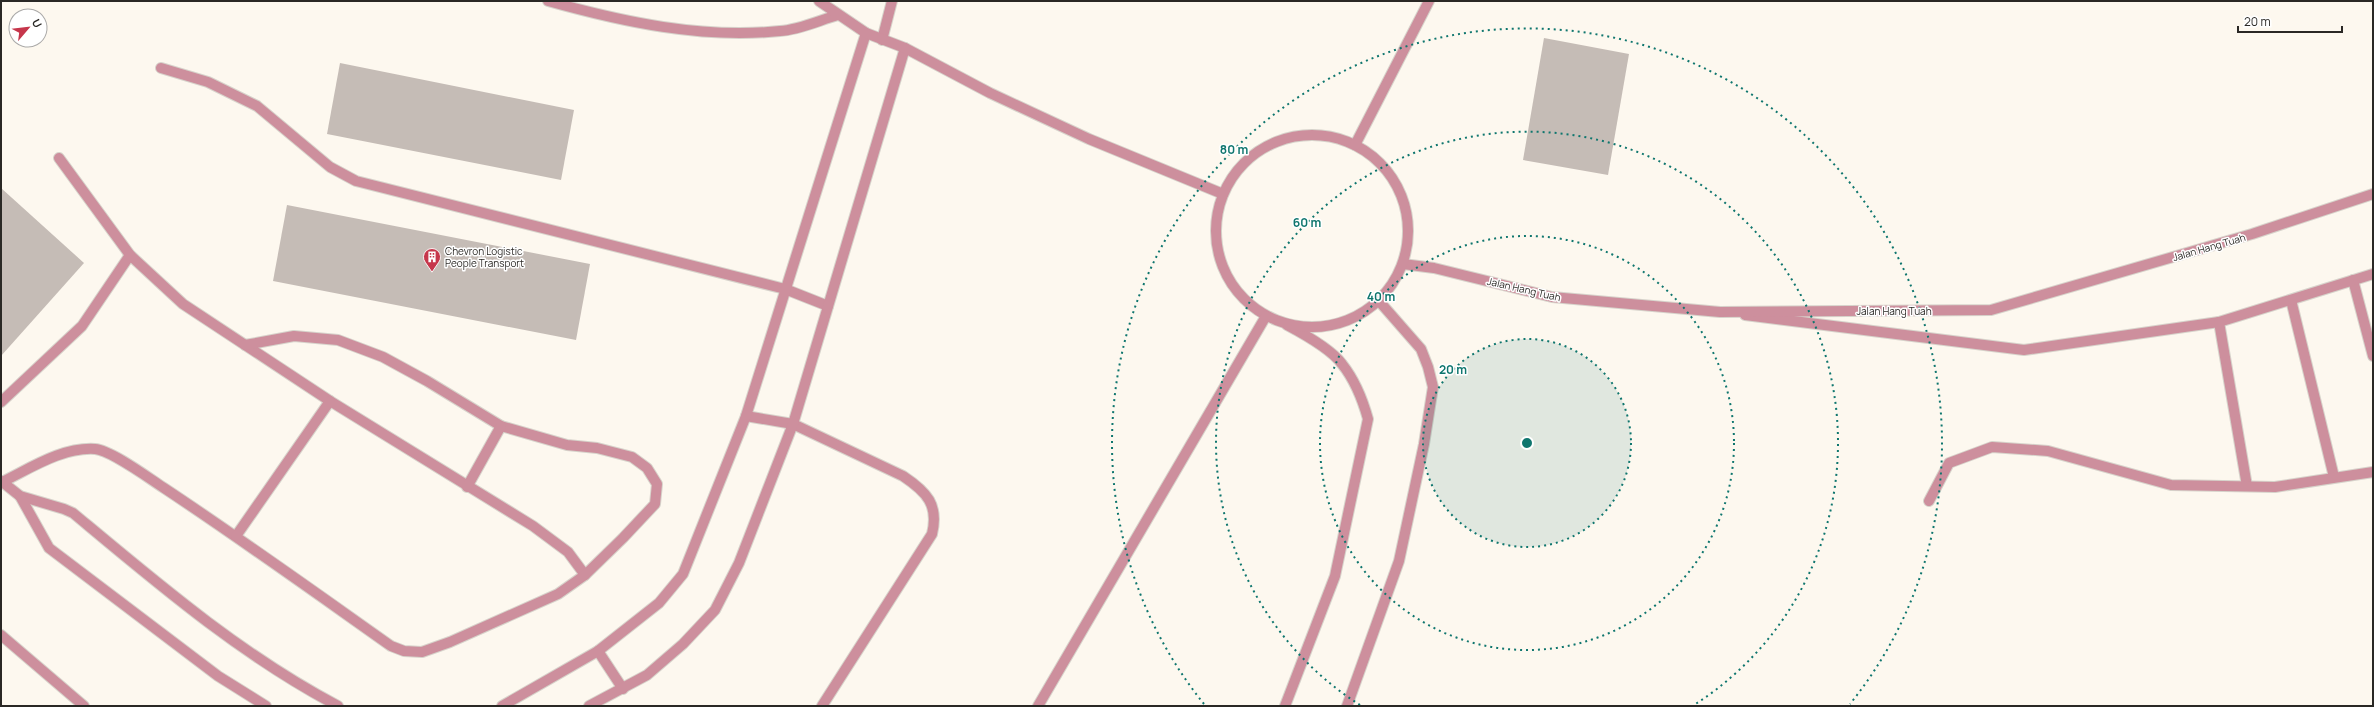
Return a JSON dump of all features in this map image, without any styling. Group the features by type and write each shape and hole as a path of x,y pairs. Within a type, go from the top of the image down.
{"street":[{"path":"548,1 641,23 710,34 781,31 838,15"},
{"path":"819,1 866,33 905,48 990,94 1082,136 1223,194"},
{"path":"882,40 892,1"},
{"path":"1355,145 1429,1"},
{"path":"502,706 598,651 659,604 683,574 746,416 866,33"},
{"path":"590,706 647,675 683,644 715,610 739,563 793,424 905,48"},
{"path":"160,68 208,82 257,106 330,166 356,181 785,289 828,306"},
{"path":"1285,706 1335,576 1368,419 1364,403 1342,363 1314,341 1287,325 1266,316 1244,300 1227,277 1217,250 1216,222 1223,194 1236,172 1255,153 1278,141 1303,135 1329,137 1355,145 1377,161 1395,183 1405,209 1408,236 1402,264 1393,284 1379,301 1352,319 1320,328 1287,325"},
{"path":"59,158 130,255 183,304 330,401 467,487 533,526 568,552 585,575"},
{"name":"Jalan Hang Tuah","path":"1402,264 1434,268 1552,297 1720,312 1990,310 2252,234 2373,194"},
{"path":"1,402 82,326 130,255"},
{"path":"1720,312 2024,350 2219,322 2373,274"},
{"path":"2353,280 2373,356"},
{"path":"2291,300 2334,478"},
{"path":"1347,706 1399,561 1424,444 1433,387 1428,367 1421,349 1379,301"},
{"path":"1038,706 1266,316"},
{"path":"2219,322 2247,486"},
{"path":"245,345 294,336 338,340 390,361 428,381 501,426 567,445 597,448 632,457 647,468 657,484 654,504 623,538 585,575 558,594 450,642 422,652 404,651 391,646 236,536 130,465 98,449 76,449 2,481 20,496 49,548 218,676 266,706"},
{"path":"236,536 330,401"},
{"path":"746,416 793,424 903,476 917,485 930,502 936,518 932,534 822,706"},
{"path":"467,487 501,426"},
{"path":"1929,501 1949,463 1992,447 2048,451 2171,485 2275,486 2373,472"},
{"path":"20,496 73,513 162,588 262,661 305,688 338,706"},
{"path":"1,635 84,706"},
{"path":"598,651 623,689"}],"building":[{"path":"1544,38 1629,54 1608,175 1523,160"},
{"path":"340,63 574,110 561,180 327,134"},
{"path":"1,188 84,263 1,356"},
{"name":"Chevron Logistic People Transport","path":"287,205 590,264 576,340 273,281"}],"place":[{"name":"Chevron Logistic People Transport","path":"432,272"}]}
